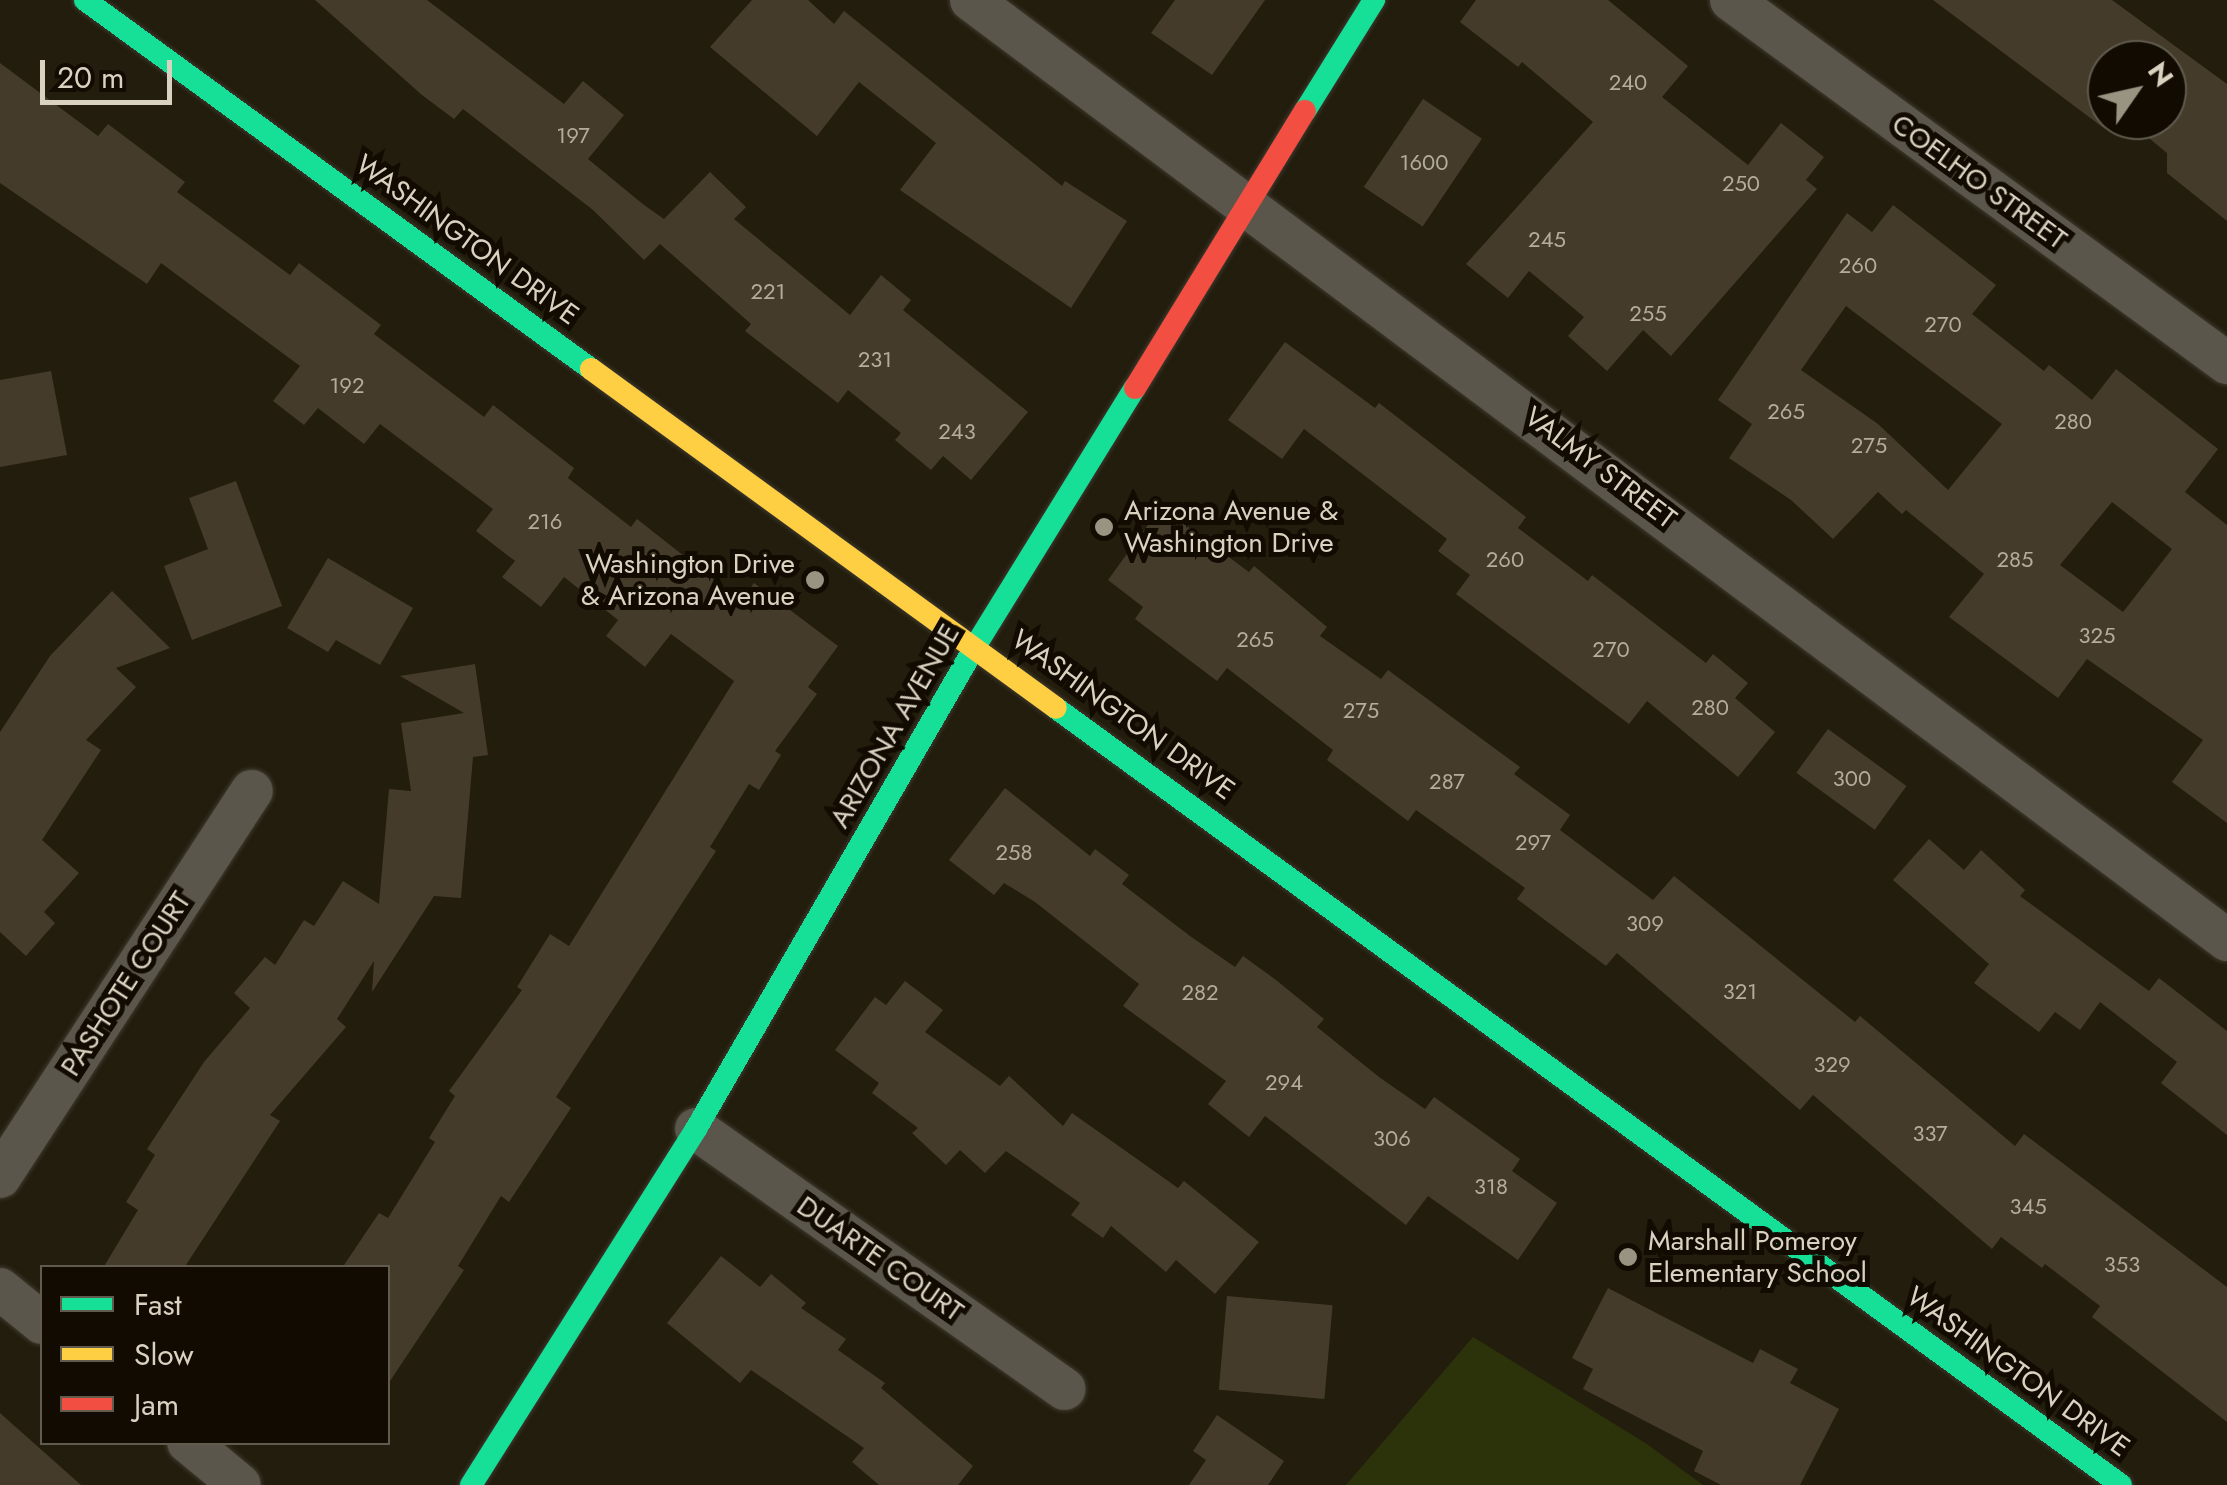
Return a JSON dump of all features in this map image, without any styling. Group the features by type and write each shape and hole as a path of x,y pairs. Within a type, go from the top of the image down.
{"street":[{"name":"WASHINGTON DRIVE","path":"85,0 976,645 2121,1485"},
{"name":"VALMY STREET","path":"971,0 1247,202 2227,940"},
{"name":"ARIZONA AVENUE","path":"471,1485 696,1128 976,645 1374,0"},
{"name":"COELHO STREET","path":"1731,0 2227,363"},
{"name":"PASHOTE COURT","path":"0,1177 252,791"},
{"name":"DUARTE COURT","path":"696,1128 1064,1390"},
{"path":"0,1289 40,1322"},
{"path":"192,1445 240,1485"}],"green space":[{"path":"1473,1337 1647,1444 1703,1485 1346,1485"}],"building":[{"path":"315,0 427,0 564,104 583,81 624,115 588,159 644,205 664,219 710,172 746,207 734,219 850,315 881,275 911,300 903,310 1028,412 971,480 943,456 931,470 895,440 901,433 848,390 838,403 745,331 751,324 660,244 644,260 593,210 463,109 454,119 422,95"},
{"path":"752,0 808,0 834,24 844,11 1062,186 1065,181 1127,221 1071,308 900,190 936,143 859,82 817,136 710,47"},
{"path":"1175,0 1265,0 1212,75 1151,33"},
{"path":"1476,0 1608,0 1688,66 1662,97 1748,165 1781,123 1824,157 1806,180 1817,189 1671,356 1643,330 1607,371 1568,336 1584,317 1529,271 1508,298 1466,264 1593,122 1522,62 1518,67 1460,22"},
{"path":"1933,0 2112,0 2167,40 2087,40 2087,116"},
{"path":"2187,55 2227,84 2227,221 2167,173 2167,153 2151,140 2187,140"},
{"path":"0,63 98,136 108,124 185,182 177,192 290,275 299,263 381,325 374,334 484,417 493,405 574,468 568,478 631,527 637,519 741,601 754,583 838,646 808,687 817,694 775,751 781,755 759,790 749,784 710,847 716,851 556,1097 571,1108 509,1202 501,1196 458,1266 464,1270 390,1381 390,1265 344,1265 379,1213 388,1218 435,1142 429,1138 455,1096 449,1091 522,990 517,987 550,934 569,946 734,681 671,634 645,667 606,636 618,620 564,577 541,607 502,577 515,561 476,531 493,509 380,424 364,444 318,408 304,425 273,401 300,366 161,263 147,284 0,183"},
{"path":"1423,99 1482,139 1423,227 1364,187"},
{"path":"1893,205 1996,285 1972,314 2044,371 2049,365 2092,400 2116,369 2218,449 2185,492 2227,525 2227,823 2172,782 2203,740 2087,659 2058,698 1949,617 1984,574 1906,510 1902,514 1878,492 1833,539 1791,500 1729,458 1752,424 1718,400 1847,213 1872,232","holes":["1846,306 2002,424 1948,490 1878,424 1801,370","2112,502 2172,549 2123,612 2060,565"]},
{"path":"1285,342 1375,408 1379,403 1526,517 1518,528 1588,581 1592,575 1706,663 1713,654 1748,683 1735,698 1775,732 1738,777 1647,701 1629,724 1456,594 1470,575 1438,551 1447,539 1304,429 1282,459 1228,420"},
{"path":"51,371 67,455 0,467 0,380"},
{"path":"236,481 282,606 192,640 164,566 208,549 189,498"},
{"path":"1161,507 1249,572 1254,566 1327,627 1320,636 1381,679 1388,670 1520,767 1514,774 1570,815 1560,830 1653,900 1674,876 1855,1022 1860,1016 2015,1146 2024,1134 2227,1287 2227,1422 2092,1317 2100,1306 2045,1264 2042,1268 2001,1237 1992,1249 1813,1095 1800,1110 1617,953 1606,966 1517,899 1525,888 1416,810 1408,821 1327,760 1333,750 1227,668 1217,681 1135,619 1143,607 1108,580"},
{"path":"328,558 413,608 380,665 336,640 328,652 287,628"},
{"path":"112,591 170,648 116,668 136,687 86,740 101,750 42,840 79,873 44,912 55,923 26,956 0,932 0,732 50,656"},
{"path":"475,664 488,755 473,757 461,898 434,896 372,992 374,961 337,1019 346,1027 270,1115 280,1121 186,1265 105,1265 138,1210 126,1202 155,1155 147,1149 204,1062 250,1008 234,993 265,957 275,965 304,920 314,926 343,881 379,904 389,789 411,791 401,723 464,713 400,676"},
{"path":"1828,729 1906,786 1875,830 1796,773"},
{"path":"1005,788 1090,856 1095,849 1129,875 1122,884 1190,936 1235,967 1243,956 1276,980 1324,1019 1317,1027 1379,1077 1425,1109 1434,1097 1520,1159 1512,1171 1557,1203 1518,1260 1428,1196 1406,1225 1265,1116 1249,1137 1208,1104 1226,1081 1123,1006 1139,984 1035,902 1004,883 994,895 949,860"},
{"path":"1929,839 1964,870 1981,850 2025,890 2020,896 2149,991 2159,978 2227,1031 2227,1135 2161,1083 2177,1062 2100,1002 2080,1030 2055,1012 2039,1032 1974,983 1989,964 1893,880"},
{"path":"905,981 943,1010 925,1032 1000,1086 1009,1076 1063,1126 1072,1113 1178,1188 1184,1181 1259,1242 1215,1294 1176,1260 1166,1272 1111,1226 1103,1238 1071,1215 1080,1203 1006,1151 985,1173 960,1150 946,1165 912,1133 918,1128 872,1093 879,1083 835,1050 875,997 886,1005"},
{"path":"721,1256 760,1287 771,1274 806,1303 801,1308 846,1339 838,1350 885,1383 881,1388 973,1466 958,1485 879,1485 852,1462 864,1448 751,1370 740,1383 667,1323"},
{"path":"1608,1288 1753,1363 1760,1349 1798,1369 1790,1383 1839,1409 1800,1485 1721,1485 1694,1471 1703,1451 1583,1389 1593,1369 1572,1358"},
{"path":"1227,1296 1333,1305 1324,1399 1219,1390"},
{"path":"0,1413 81,1485 0,1485"},
{"path":"1217,1415 1284,1461 1268,1485 1189,1485 1206,1460 1193,1451"}],"traffic: fast":[{"path":"85,0 591,369"},
{"path":"1305,111 1374,0"},
{"path":"471,1485 696,1129 976,645 1135,388"},
{"path":"1056,708 2121,1485"}],"traffic: slow":[{"path":"591,369 1056,708"}],"traffic: jam":[{"path":"1135,388 1305,111"}],"place":[{"name":"Arizona Avenue & Washington Drive","path":"1104,527"},
{"name":"Washington Drive & Arizona Avenue","path":"815,580"},
{"name":"Marshall Pomeroy Elementary School","path":"1628,1257"}]}
